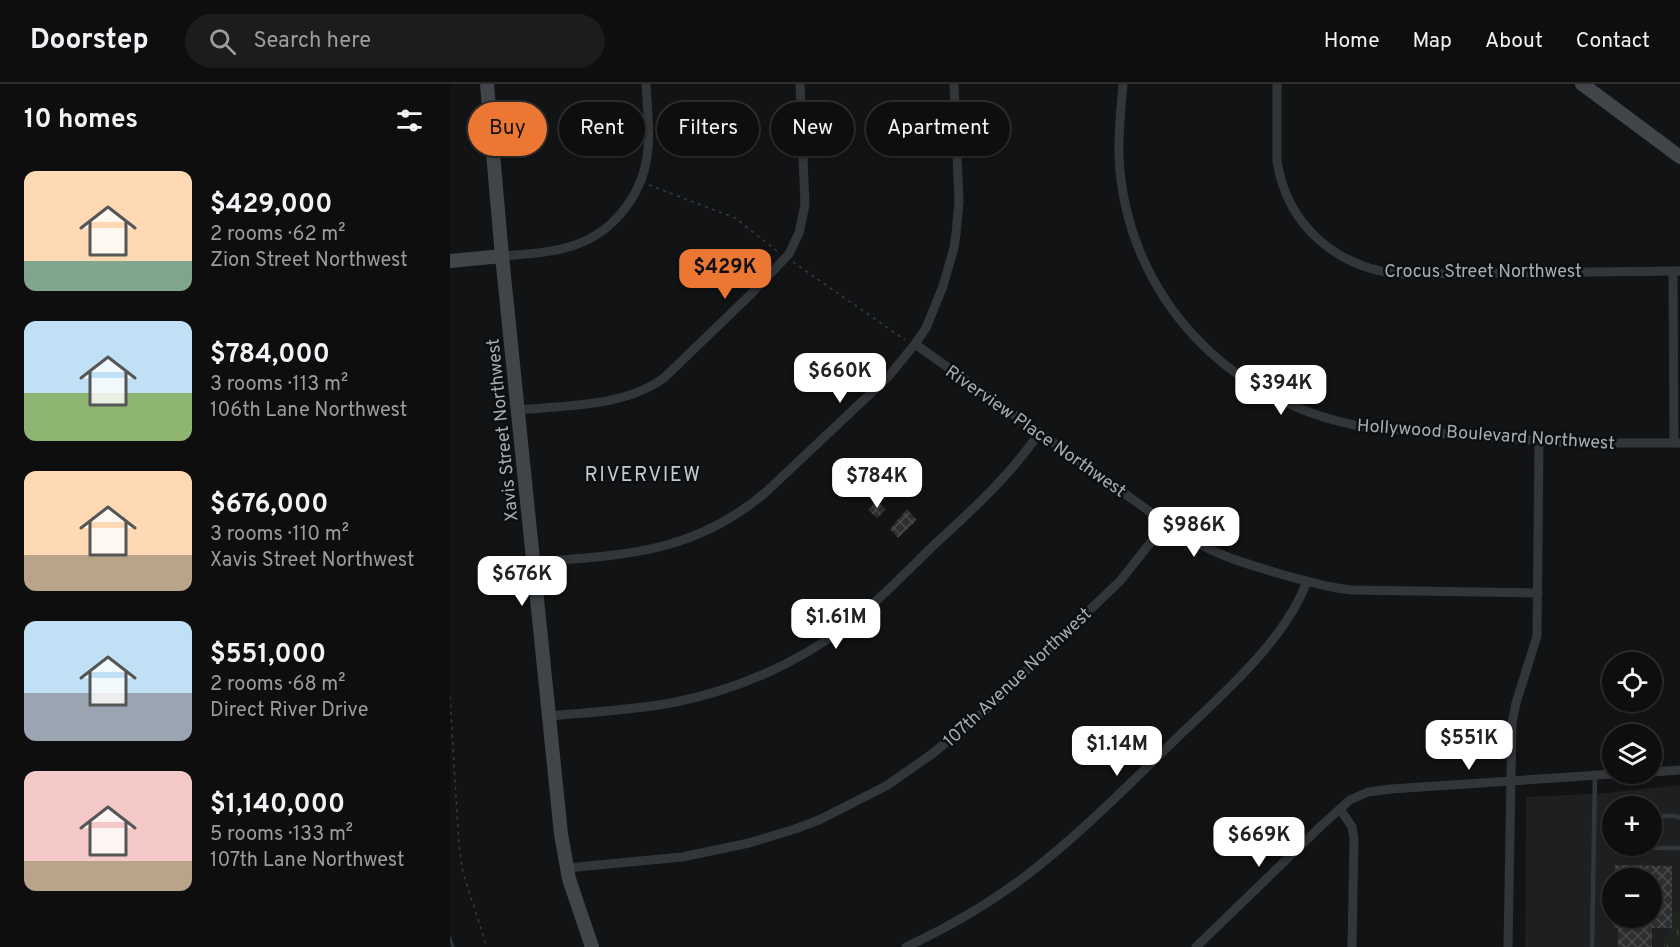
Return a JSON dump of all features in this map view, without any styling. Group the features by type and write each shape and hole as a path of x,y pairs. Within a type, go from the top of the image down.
{"street":[{"name":"Xavis Street Northwest","path":"487,84 502,256 561,834 567,868 592,947"},
{"path":"450,261 557,250 575,245 603,231 615,220 633,196 640,182 646,161 648,134 646,84"},
{"path":"518,410 613,399 645,390 665,377 779,266 795,244 805,205 800,84"},
{"path":"533,562 653,549 713,529 744,510 766,492 888,377 911,343 926,328 936,305 954,248 959,202 954,84"},
{"name":"Hollywood Boulevard Northwest","path":"1123,84 1119,158 1126,207 1135,238 1169,306 1190,332 1219,361 1246,381 1278,400 1311,414 1342,423 1389,430 1539,441 1677,442"},
{"name":"Crocus Street Northwest","path":"1277,84 1277,161 1289,198 1312,233 1336,254 1354,263 1368,269 1397,274 1677,271"},
{"path":"1582,84 1680,157"},
{"path":"1677,271 1677,442"},
{"name":"Riverview Place Northwest","path":"911,343 1166,523 1197,544 1224,557 1339,589 1366,592 1538,593"},
{"path":"549,716 634,708 695,698 755,678 801,656 858,617 1006,476 1040,434"},
{"path":"1508,947 1510,782 1514,712 1536,642 1539,441"},
{"name":"107th Avenue Northwest","path":"567,868 682,857 760,840 819,820 886,786 932,754 979,716 1120,581 1166,523"},
{"path":"906,947 948,926 1022,879 1092,820 1249,668 1297,605 1307,581"},
{"path":"1662,771 1680,770"},
{"path":"1196,947 1340,809 1358,796 1368,792 1602,775"},
{"path":"1340,809 1352,827 1354,839 1352,947"}],"lane":[{"path":"1592,947 1595,775"},
{"path":"1662,816 1680,818"},
{"path":"1662,848 1680,848"}],"path":[{"path":"648,185 735,218 781,254"},
{"path":"793,261 911,343"},
{"path":"450,697 458,836 462,864 487,947"}],"shaded area":[{"path":"1680,785 1680,947 1525,947 1526,797 1607,793"}],"green space":[{"path":"1672,912 1680,912 1680,947 1664,947 1664,941 1672,928"}],"building":[{"path":"877,500 886,510 877,518 868,510"},
{"path":"907,509 917,520 898,538 890,529"},
{"path":"1615,865 1672,866 1672,928 1662,928 1662,868 1615,868"},
{"path":"1618,928 1652,928 1652,947 1618,947"}],"waterway":[{"path":"450,938 453,947"}],"district":[{"name":"RIVERVIEW","path":"643,474"}]}
